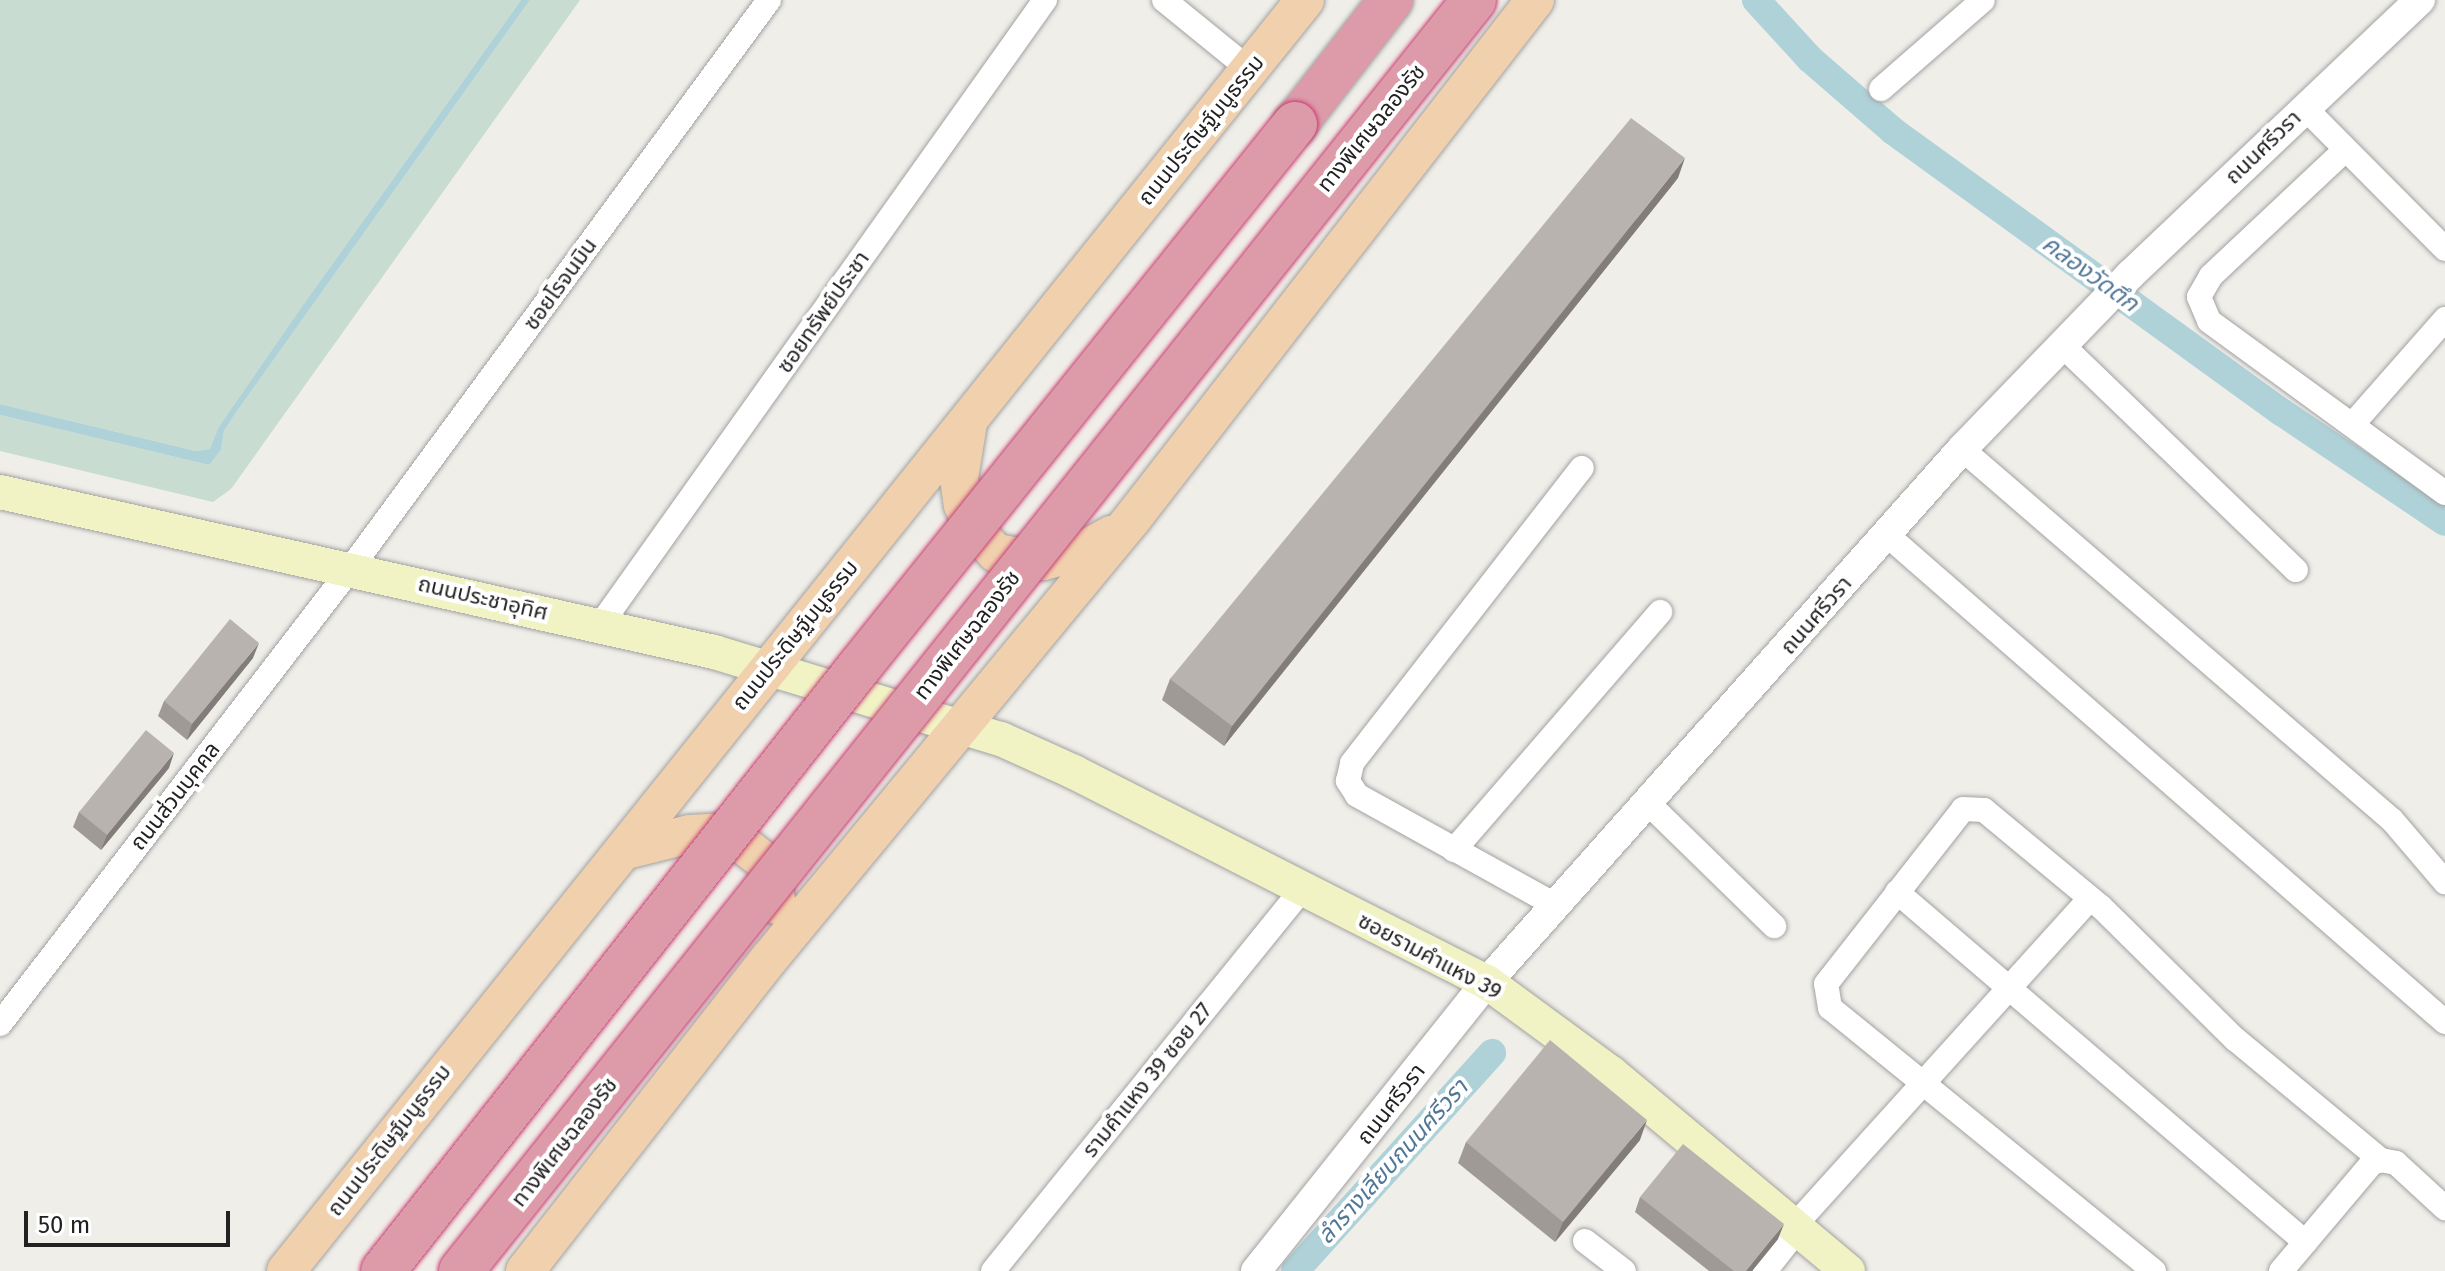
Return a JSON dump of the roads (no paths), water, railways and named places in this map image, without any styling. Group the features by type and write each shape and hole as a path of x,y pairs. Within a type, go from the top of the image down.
{"highway":[{"path":"383,1271 1391,0"},
{"name":"ทางพิเศษฉลองรัช","path":"461,1271 1474,0"}],"main road":[{"name":"ถนนประดิษฐ์มนูธรรม","path":"286,1271 425,1093 626,850 769,666 1305,0"},
{"path":"525,1271 769,959 1124,528 1535,0"},
{"path":"969,418 959,478 963,505 975,530 996,553 1043,561 1066,557 1124,528"},
{"name":"ถนนประชาอุทิศ","path":"0,492 601,624 769,666 960,726"},
{"name":"ซอยรามคำแหง 39","path":"960,726 1001,739 1074,772 1487,982 1611,1073 1848,1271"},
{"path":"626,850 690,834 727,832 769,865 779,919 769,959"}],"street":[{"name":"ซอยโรจนมิน","path":"351,568 769,0"},
{"name":"ซอยทรัพย์ประชา","path":"601,624 1045,0"},
{"path":"1164,0 1250,70"},
{"path":"1881,89 1983,0"},
{"name":"ถนนศรีวรา","path":"1256,1271 1487,982 1649,804 1962,449 2113,291 2420,0"},
{"path":"2304,107 2445,249"},
{"path":"2345,150 2211,276 2199,297 2209,321 2445,493"},
{"path":"2352,425 2445,319"},
{"path":"2061,344 2296,570"},
{"path":"1962,449 2392,820 2445,882"},
{"path":"1557,906 1357,795 1348,781 1352,763 1582,468"},
{"path":"1887,535 2445,1022"},
{"name":"ถนนส่วนบุคคล","path":"0,1024 351,568"},
{"path":"1454,850 1660,612"},
{"path":"1649,804 1774,926"},
{"path":"2154,1271 1830,1008 1826,984 1963,809 1984,810 2127,931 2235,1039 2381,1160 2396,1163 2445,1208"},
{"name":"รามคำแหง 39 ซอย 27","path":"993,1271 1302,889"},
{"path":"1897,892 2007,988 2313,1271"},
{"path":"1765,1271 1797,1227 1923,1082 2090,898"},
{"path":"2294,1256 2372,1163 2381,1160"},
{"path":"1585,1241 1624,1271"}],"water":[{"path":"521,0 530,0 237,411 224,431 221,450 209,465 0,415 0,404 196,451 210,449 219,427 313,291"}],"waterway":[{"name":"คลองวัดตึก","path":"1756,0 1810,59 1893,131 2283,413 2445,522"},
{"name":"ลำรางเลียบถนนศรีวรา","path":"1295,1271 1492,1053"}]}
